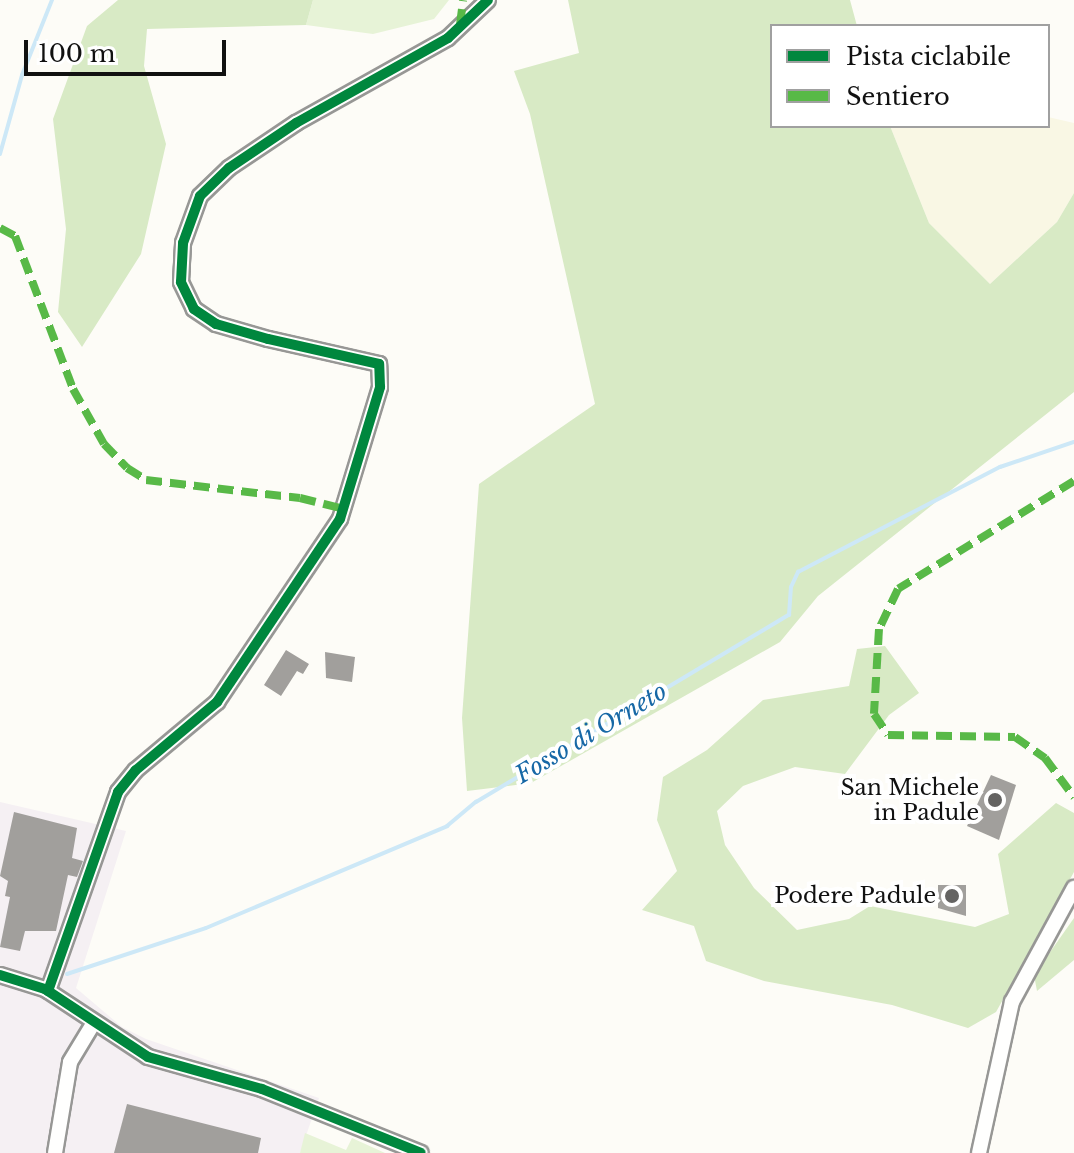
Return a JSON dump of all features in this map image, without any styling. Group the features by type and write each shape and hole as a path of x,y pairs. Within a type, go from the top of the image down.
{"street":[{"path":"48,991 118,792 136,770 217,702 340,519 380,387 379,364 216,324 194,309 181,282 183,243 200,196 229,168 296,123 448,38 488,0"},
{"path":"979,1153 1012,1002 1074,888"},
{"path":"0,975 48,991 93,1024 153,1059 256,1087 421,1153"},
{"path":"55,1153 71,1058 93,1024"}],"shaded area":[{"path":"1050,117 1074,123 1074,193 1057,222 990,284 929,223 891,128 1050,128"},
{"path":"0,802 126,831 76,988 122,1027 146,1039 319,1098 300,1153 0,1153"}],"green space":[{"path":"118,0 313,0 306,25 147,29 144,66 166,144 141,254 82,347 58,312 66,229 53,119 87,26"},
{"path":"313,0 449,0 434,19 373,34 306,25"},
{"path":"568,0 850,0 856,24 770,24 770,128 891,128 929,223 990,284 1057,222 1074,193 1074,392 818,596 780,642 531,783 467,791 462,718 479,484 595,404 530,114 514,71 579,53"},
{"path":"885,646 919,693 889,715 845,774 795,767 743,786 717,811 725,845 754,888 797,930 849,919 870,906 975,927 1009,914 998,854 1056,803 1074,813 1074,872 996,1012 968,1028 892,1005 764,981 706,961 694,926 642,910 677,871 657,820 663,777 707,750 763,700 849,686 857,649"},
{"path":"1074,918 1074,960 1037,991 1034,975"},
{"path":"305,1133 346,1150 352,1138 385,1153 300,1153"}],"building":[{"path":"286,650 309,664 303,674 297,671 281,696 264,685"},
{"path":"325,652 355,657 352,682 326,678"},
{"name":"San Michele in Padule","path":"991,775 1016,785 999,840 967,826"},
{"path":"14,812 77,828 72,858 83,861 77,877 68,875 56,931 25,931 20,951 0,947 10,897 5,896 8,881 0,876"},
{"name":"Podere Padule","path":"938,885 966,885 966,916 938,908"},
{"path":"127,1104 261,1138 258,1153 114,1153"}],"waterway":[{"path":"0,154 22,75 52,0"},
{"name":"Fosso di Orneto","path":"67,974 206,928 447,826 476,802 789,615 791,587 798,572 1000,467 1074,442"}],"marked path":[{"path":"460,25 463,0"},
{"path":"0,228 15,236 73,389 104,444 127,468 146,480 300,498 344,509"},
{"path":"1074,481 898,589 879,629 874,714 888,735 1015,737 1045,758 1074,797"}],"cycle path":[{"path":"48,991 118,792 136,770 217,702 340,519 380,387 379,364 216,324 194,309 181,282 183,243 200,196 229,168 296,123 448,38 488,0"},
{"path":"0,975 45,989 148,1057 262,1089 421,1153"}],"place":[{"name":"San Michele in Padule","path":"995,800"},
{"name":"Podere Padule","path":"952,896"}]}
